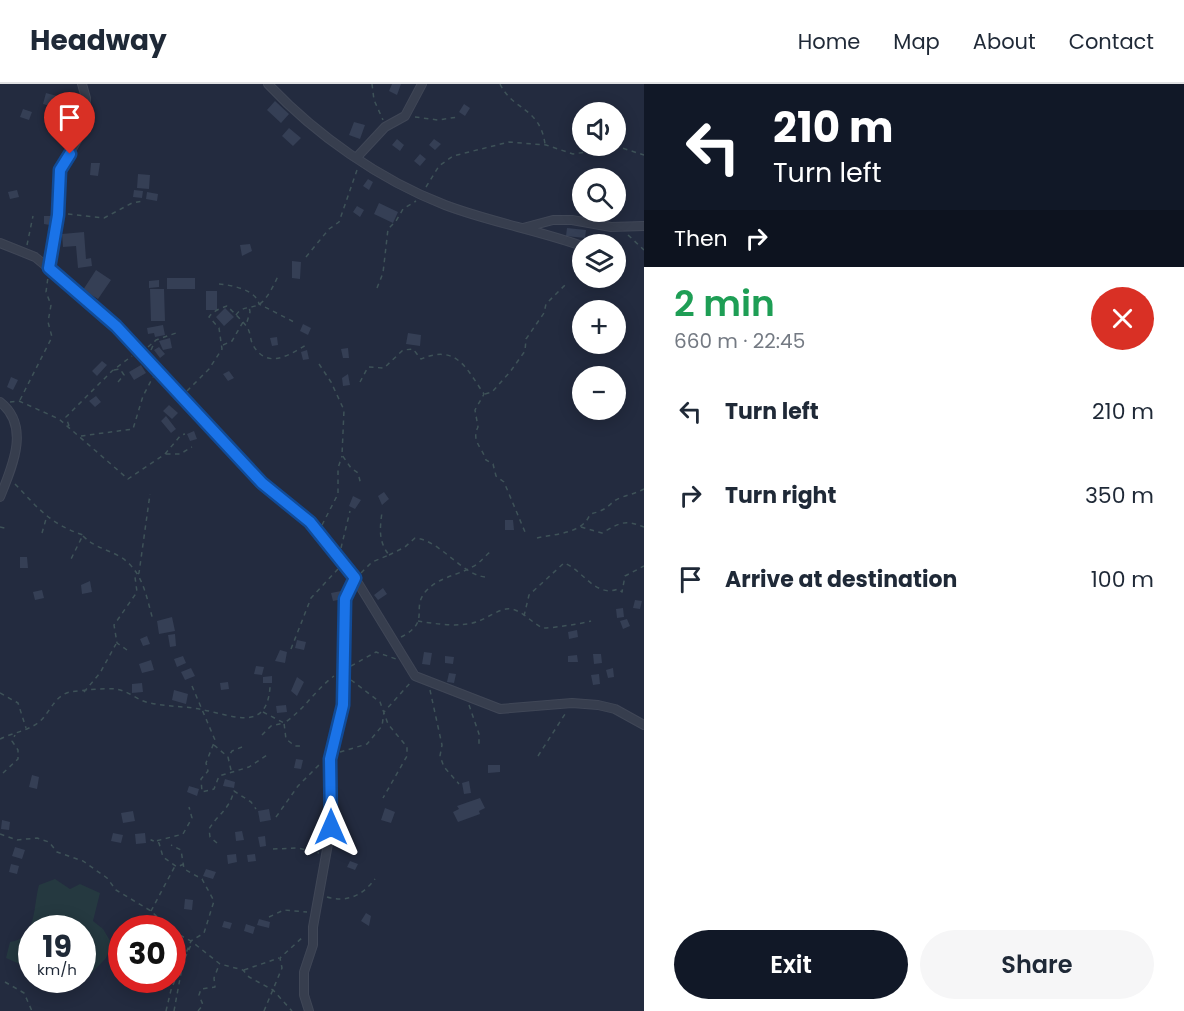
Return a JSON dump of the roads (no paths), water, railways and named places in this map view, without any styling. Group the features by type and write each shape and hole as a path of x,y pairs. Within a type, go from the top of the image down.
{"street":[{"path":"49,268 58,215 60,170 78,140 84,121 86,98 82,84"},
{"path":"268,84 316,129 361,159 422,194 478,216 572,243"},
{"path":"361,159 385,127 405,116 422,84"},
{"path":"523,228 553,220 611,227 644,226"},
{"path":"0,243 26,252 49,268 110,319 254,476 318,531 355,578 415,676 467,698 509,710 572,703 607,706 644,725"},
{"path":"0,497 17,442 17,429 13,417 1,403"},
{"path":"309,1011 304,995 304,972 313,945 313,927 331,827 330,759 343,705 345,599 355,578"}]}
